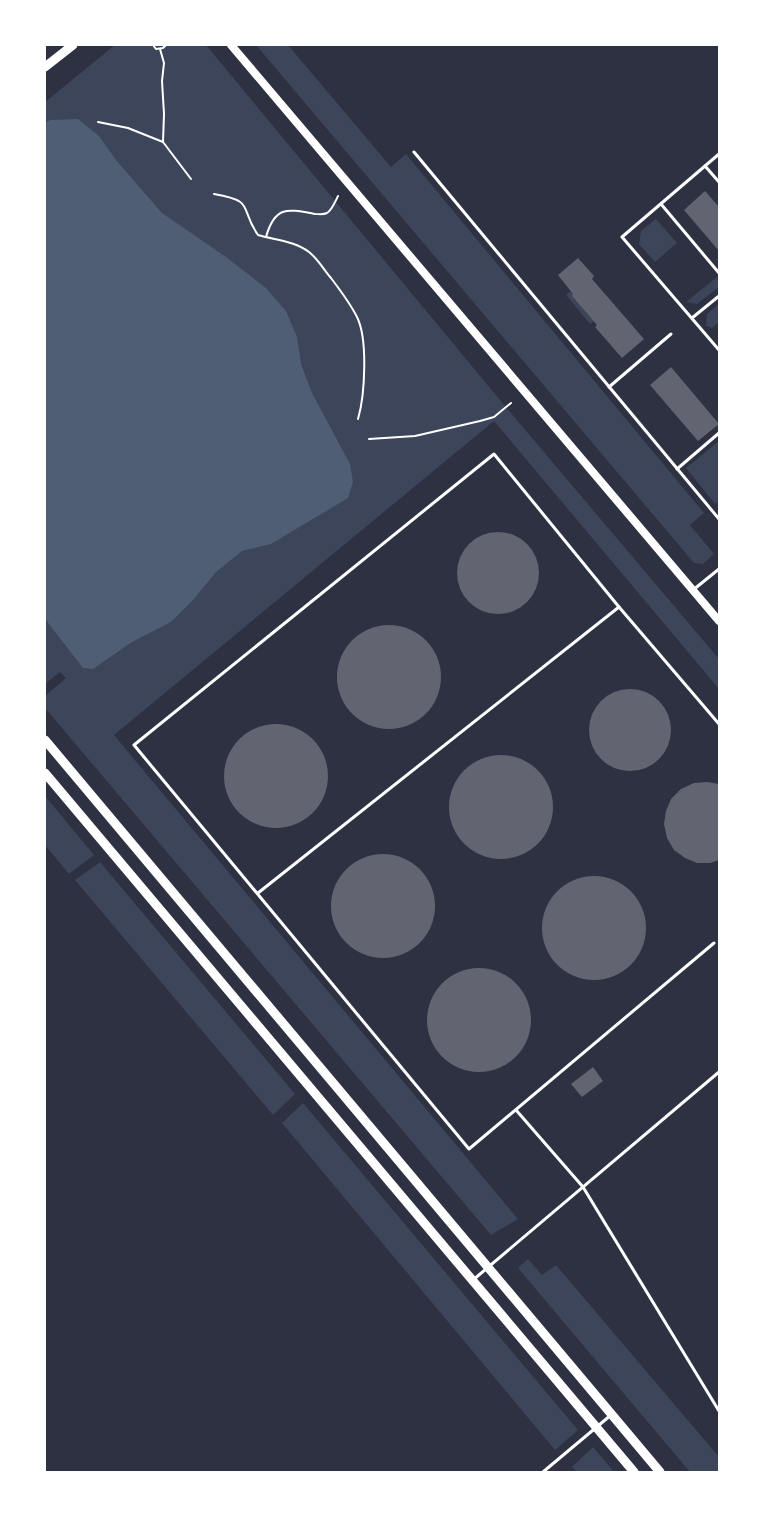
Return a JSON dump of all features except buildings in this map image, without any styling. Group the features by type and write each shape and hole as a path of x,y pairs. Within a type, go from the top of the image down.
{"main road":[{"path":"45,67 73,45"},
{"path":"45,740 660,1472"},
{"path":"45,773 634,1472"}],"street":[{"path":"231,45 719,621"}],"lane":[{"path":"414,152 719,519"},
{"path":"719,154 622,237 719,350"},
{"path":"705,166 719,182"},
{"path":"661,204 719,273"},
{"path":"692,318 719,296"},
{"path":"609,387 671,334"},
{"path":"677,469 719,434"},
{"path":"714,944 469,1149 134,745 494,454 619,607 719,724"},
{"path":"693,590 719,568"},
{"path":"258,893 619,607"},
{"path":"472,1280 719,1072"},
{"path":"516,1110 583,1187 719,1411"},
{"path":"543,1472 612,1414"}],"path":[{"path":"153,45 156,49 166,45"},
{"path":"160,48 164,63 162,81 163,142"},
{"path":"98,122 128,128 163,142 190,179"},
{"path":"214,194 235,198 241,202 248,212 252,227 258,235 292,243 309,252 343,294 357,316 362,329 364,365 358,419"},
{"path":"266,237 274,220 280,213 286,210 327,213 338,196"},
{"path":"369,438 415,436 480,421 494,417 511,403"}],"shaded area":[{"path":"115,45 206,45 505,406 719,659 719,689 494,421 114,735 518,1219 491,1235 45,708 45,696 66,678 60,672 45,684 45,102"},
{"path":"256,45 288,45 391,167 406,154 704,513 690,525 714,554 703,564 694,563"},
{"path":"78,119 99,136 116,160 162,213 226,257 266,288 286,311 297,337 301,364 312,393 350,464 353,482 348,498 271,544 242,551 216,572 194,599 171,622 132,642 93,669 83,668 45,619 45,123 50,120"},
{"path":"656,219 677,243 655,262 639,244 641,231"},
{"path":"717,277 719,287 697,304 686,302"},
{"path":"571,291 572,296 594,321 590,324 566,295"},
{"path":"719,304 719,322 712,328 706,326 707,314"},
{"path":"719,441 719,501 715,504 686,468"},
{"path":"45,796 94,855 69,874 45,845"},
{"path":"100,862 295,1094 273,1115 75,880"},
{"path":"303,1103 578,1430 555,1450 282,1123"},
{"path":"528,1259 542,1275 556,1265 719,1457 719,1472 690,1472 518,1268"},
{"path":"593,1447 614,1472 577,1472 572,1467"}]}
